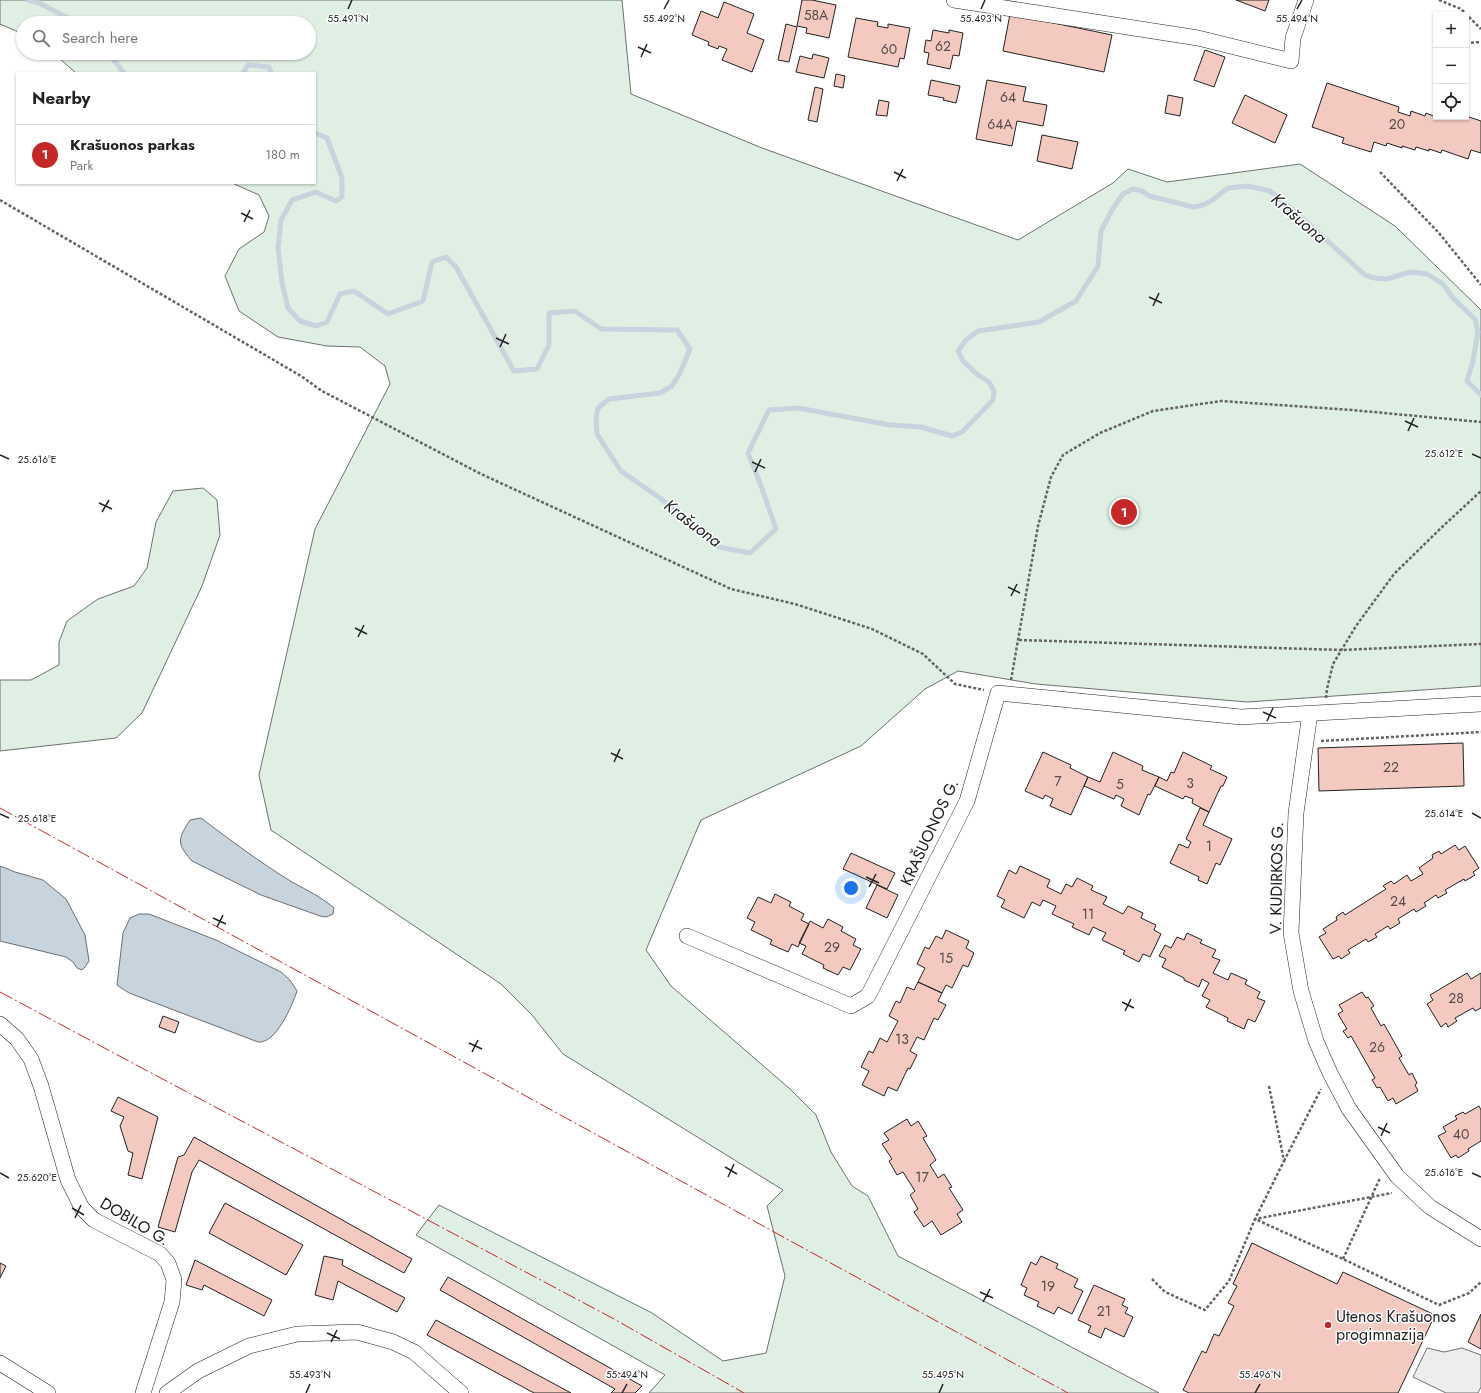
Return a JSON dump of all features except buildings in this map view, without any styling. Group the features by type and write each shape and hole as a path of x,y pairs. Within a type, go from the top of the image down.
{"street":[{"path":"954,0 1198,38 1290,61 1293,38 1306,0"},
{"path":"1003,693 1241,717 1481,704"},
{"name":"KRAŠUONOS G.","path":"687,936 852,1006 868,996 967,801 1003,693"},
{"name":"V. KUDIRKOS G.","path":"1310,713 1296,813 1291,933 1300,992 1316,1041 1330,1073 1349,1109 1388,1164 1397,1176 1430,1207 1481,1239"},
{"name":"DOBILO G.","path":"0,1024 17,1039 31,1059 41,1086 68,1180 82,1208 94,1220 160,1254 168,1263 174,1280 172,1302 143,1393"},
{"path":"167,1393 198,1370 249,1346 297,1334 357,1332 393,1342 414,1352 461,1393"},
{"path":"0,1364 48,1393"}],"path":[{"path":"1439,0 1461,9 1481,29"},
{"path":"1469,43 1481,42"},
{"path":"1380,172 1439,233 1481,285"},
{"path":"0,200 301,376 322,391 481,474 731,589 795,604 872,629 923,654 955,684 1003,693 1019,640 1038,526 1051,477 1063,455 1100,434 1153,411 1220,401 1352,410 1481,422"},
{"path":"1326,713 1327,689 1333,664 1356,626 1394,574 1481,491"},
{"path":"1019,640 1341,650 1481,644"},
{"path":"1306,742 1481,732"},
{"path":"1152,1279 1165,1292 1205,1310 1229,1281 1256,1219 1330,1073"},
{"path":"1268,1086 1284,1162"},
{"path":"1343,1259 1371,1197 1388,1164"},
{"path":"1256,1219 1410,1189"},
{"path":"1256,1219 1439,1305 1469,1293 1481,1282"}],"green space":[{"path":"0,0 622,0 631,94 762,148 1018,240 1113,183 1128,169 1167,182 1300,164 1395,226 1481,310 1481,686 1247,702 1036,684 958,671 925,689 861,746 701,820 646,950 671,986 790,1089 816,1115 831,1152 852,1186 868,1196 898,1256 1159,1393 649,1393 665,1375 416,1235 439,1205 652,1313 723,1361 766,1353 785,1276 767,1206 783,1190 563,1054 532,1015 501,984 271,830 259,775 315,529 390,384 385,366 360,347 327,346 278,337 239,311 225,276 239,249 264,232 269,216 259,195 234,184 316,184 316,72 75,72 61,60 316,60 316,16 16,16 16,31 0,24"},
{"path":"203,488 217,500 220,535 202,586 142,713 116,738 0,751 0,680 31,680 59,665 59,642 67,621 98,599 134,586 147,568 156,522 173,491"}],"shaded area":[{"path":"201,818 269,867 329,904 334,908 333,914 326,917 320,916 261,895 192,861 183,850 180,841 190,820"},
{"path":"0,866 43,880 66,899 85,935 89,961 82,970 77,968 73,962 66,957 0,941"},
{"path":"139,914 149,914 216,940 281,972 290,980 297,991 287,1014 277,1031 265,1041 258,1042 129,993 117,985 123,933 130,918"},
{"path":"1427,1348 1444,1352 1462,1348 1481,1355 1481,1387 1478,1393 1446,1393 1413,1377"}],"waterway":[{"name":"Krašuona","path":"28,0 39,3 64,16"},
{"name":"Krašuona","path":"114,60 123,72"},
{"name":"Krašuona","path":"244,72 248,65 269,67 271,72"},
{"name":"Krašuona","path":"316,133 327,138 342,178 342,197 336,201 316,192 292,200 281,220 278,247 282,283 288,308 300,321 316,326 327,322 340,294 354,291 388,314 423,301 432,262 446,257 456,267 514,371 537,369 549,345 549,313 575,311 601,329 677,330 690,349 680,373 672,386 660,393 609,399 598,408 596,418 597,434 621,471 683,514 719,547 750,553 776,529 748,453 769,410 798,408 890,425 921,427 952,436 962,432 993,400 994,391 989,382 978,375 963,361 958,351 966,340 978,331 1039,322 1076,301 1098,266 1101,231 1113,208 1123,194 1133,189 1142,191 1149,196 1194,207 1211,201 1228,188 1248,186 1270,191 1365,275 1387,279 1410,272 1427,274 1443,284 1453,298 1475,319 1478,332 1473,361 1467,381 1481,395"}],"power":[{"path":"0,808 1068,1393"},
{"path":"0,992 614,1319 744,1393"}],"place":[{"name":"Krašuonos parkas","path":"1124,512"},
{"name":"Utenos Krašuonos progimnazija","path":"1328,1325"}]}
